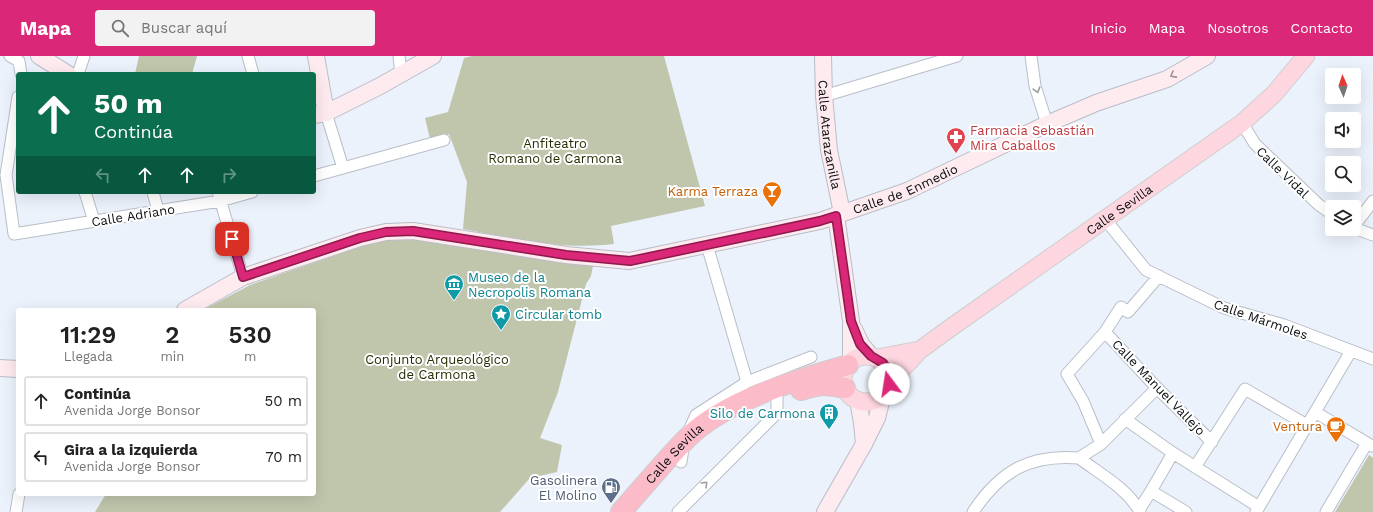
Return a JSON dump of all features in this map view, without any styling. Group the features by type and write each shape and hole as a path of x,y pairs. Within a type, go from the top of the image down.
{"highway":[{"name":"Calle Sevilla","path":"621,512 695,431 719,414 745,400 849,363"},
{"name":"Calle Sevilla","path":"636,512 703,440 749,409 777,397 817,385 832,385 852,394"}],"main road":[{"name":"Calle Sevilla","path":"920,350 1242,123 1274,94 1306,56"},
{"path":"920,350 878,398 872,401 865,402 852,394 843,376 849,363 857,358 920,350"},
{"path":"874,357 883,363 887,369 889,376 886,389"}],"street":[{"path":"10,56 19,61 21,72"},
{"path":"79,72 84,56"},
{"path":"248,56 252,72"},
{"path":"316,56 320,114 342,168"},
{"path":"399,56 401,74"},
{"path":"320,114 401,74 433,56"},
{"name":"Calle Atarazanilla","path":"823,56 824,96 829,150 839,214 851,321"},
{"path":"824,96 957,56"},
{"path":"1031,56 1035,86 1047,124"},
{"name":"Calle de Enmedio","path":"189,308 243,277 360,238 386,232 413,231 566,255 630,261 820,221 906,191 1047,124 1096,103 1167,78 1207,56"},
{"path":"45,63 64,72"},
{"name":"Calle Adriano","path":"16,110 6,175 14,234 158,211 219,196 236,194"},
{"name":"Calle Vidal","path":"1242,123 1255,144 1319,206 1325,210"},
{"path":"316,175 444,140"},
{"path":"86,194 94,221"},
{"path":"154,194 158,211"},
{"path":"219,196 243,277"},
{"path":"1361,217 1373,201"},
{"name":"Calle Mármoles","path":"1105,219 1146,270 1224,308 1284,325 1373,359"},
{"path":"1361,230 1373,235"},
{"path":"707,245 747,382"},
{"path":"1101,444 1083,401 1067,374 1105,332 1121,307 1128,312 1159,276"},
{"path":"851,321 860,344 874,357"},
{"path":"849,363 851,321"},
{"name":"Calle Manuel Vallejo","path":"1105,332 1157,388 1212,442"},
{"path":"1125,420 1257,509 1351,351"},
{"path":"681,462 684,442 696,415 747,382 811,357"},
{"path":"0,368 16,369"},
{"path":"973,512 992,487 1004,476 1021,467 1044,459 1079,458 1101,444 1157,388"},
{"path":"1195,467 1245,388 1307,425"},
{"path":"825,512 864,444 877,418 886,389"},
{"path":"852,394 862,423 864,444"},
{"path":"678,512 777,412 777,397"},
{"path":"1315,412 1370,445 1326,512"},
{"path":"1079,458 1123,491 1139,511 1173,453"},
{"path":"1151,491 1186,512"},
{"path":"16,512 19,496"}],"green space":[{"path":"139,56 197,56 193,72 135,72"},
{"name":"Anfiteatro Romano de Carmona","path":"472,56 664,56 705,206 611,226 614,244 576,246 557,245 520,240 463,229 467,182 449,134 430,139 425,118 448,112 464,58"},
{"name":"Conjunto Arqueológico de Carmona","path":"410,238 593,266 591,276 586,284 558,392 540,438 562,445 557,472 530,478 500,512 95,512 105,496 316,496 316,308 207,308 250,285 362,246 385,240"},
{"path":"1369,455 1373,458 1373,512 1335,512"}],"place":[{"name":"Farmacia Sebastián Mira Caballos","path":"956,154"},
{"name":"Karma Terraza","path":"772,208"},
{"name":"Museo de la Necropolis Romana","path":"454,301"},
{"name":"Circular tomb","path":"501,331"},
{"name":"Silo de Carmona","path":"829,430"},
{"name":"Ventura","path":"1336,443"},
{"name":"Gasolinera El Molino","path":"611,504"}],"route":[{"path":"232,239 243,277 360,238 386,232 413,231 566,255 630,261 820,221 836,216 851,321 860,344 871,356 883,363 887,369 889,384"}]}
